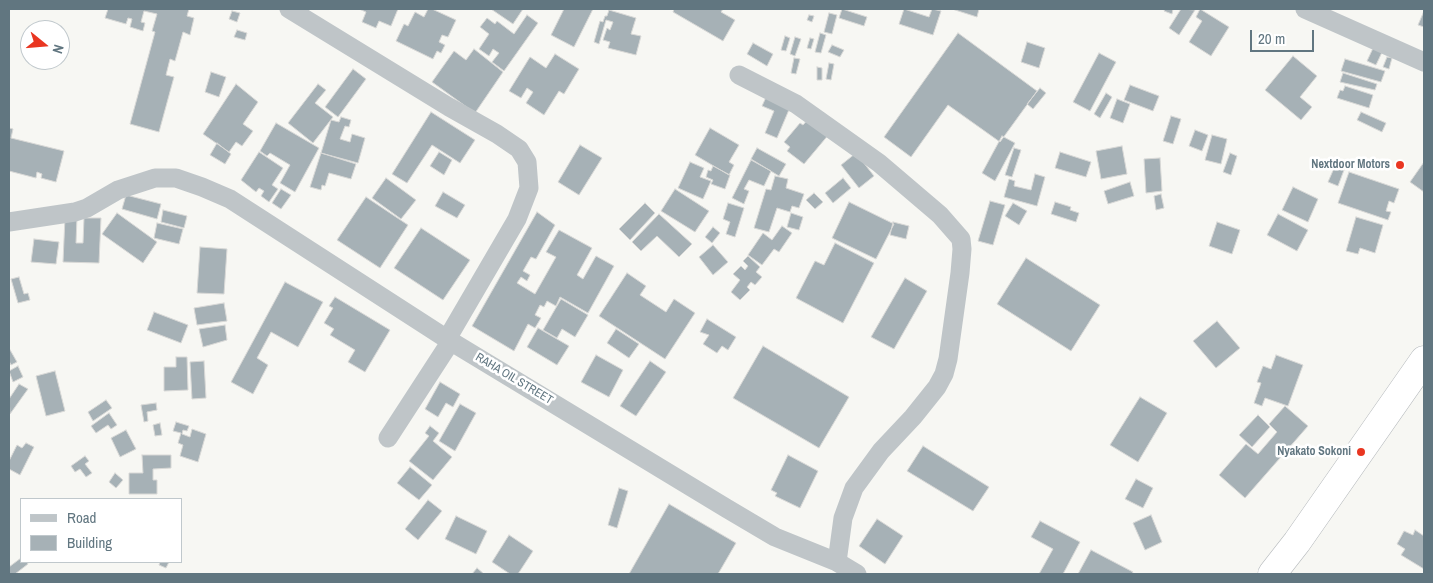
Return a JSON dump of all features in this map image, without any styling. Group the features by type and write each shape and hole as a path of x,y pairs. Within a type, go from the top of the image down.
{"highway":[{"path":"1272,574 1297,542 1424,360"}],"street":[{"path":"289,9 449,107 497,134 519,149 527,162 529,188 517,219 449,340 388,438"},
{"path":"1306,9 1424,62"},
{"path":"739,75 796,104 879,163 940,215 961,238 960,273 948,359 944,374 938,387 913,418 881,451 854,488 843,518 837,562"},
{"name":"RAHA OIL STREET","path":"9,222 75,212 87,208 118,190 155,178 176,178 230,199 449,340 775,537 837,562 857,574"}],"building":[{"path":"108,9 189,9 187,16 194,18 190,35 183,32 175,61 170,59 166,75 174,77 159,132 130,124 155,32 152,31 157,14 144,11 141,22 145,23 143,31 130,27 132,19 128,18 126,24 105,18"},
{"path":"359,9 398,9 391,26 379,21 376,28 362,22 366,12"},
{"path":"428,9 456,20 448,37 442,35 439,42 445,45 441,53 437,51 433,59 396,41 404,24 408,26 415,12 424,17"},
{"path":"491,9 523,9 513,24"},
{"path":"564,9 593,9 574,47 551,35"},
{"path":"674,9 723,9 721,12 735,20 723,41 673,12"},
{"path":"842,9 867,17 864,26 839,18"},
{"path":"904,9 929,17 932,9 941,11 933,35 899,24"},
{"path":"952,9 979,9 977,17"},
{"path":"1165,9 1173,9 1172,14 1164,11"},
{"path":"1181,9 1195,10 1179,35 1169,28"},
{"path":"1200,9 1229,27 1211,56 1189,42 1202,21 1196,17"},
{"path":"609,10 636,18 631,34 641,36 636,55 608,48 610,42 603,40 607,28 610,30 613,22 606,20 599,44 594,42 600,21 603,22"},
{"path":"232,11 240,13 237,22 229,19"},
{"path":"1424,11 1424,27 1418,25"},
{"path":"829,13 837,15 832,34 824,32"},
{"path":"527,15 538,23 504,71 492,62 499,53 493,49 489,56 479,49 489,34 480,27 487,18 495,24 497,21 514,34"},
{"path":"809,15 814,16 812,22 807,20"},
{"path":"237,30 247,33 245,40 234,37"},
{"path":"820,33 826,35 821,53 815,52"},
{"path":"958,33 1037,91 1000,142 948,105 911,157 884,137"},
{"path":"785,36 790,38 786,51 781,50"},
{"path":"795,37 801,39 795,56 790,54"},
{"path":"810,38 814,39 811,49 807,48"},
{"path":"1027,42 1045,48 1039,68 1021,62"},
{"path":"753,43 773,54 767,66 747,54"},
{"path":"1375,44 1384,48 1376,65 1367,61"},
{"path":"832,45 844,50 840,57 828,52"},
{"path":"474,49 503,72 475,113 432,82 454,51 466,60"},
{"path":"1099,53 1116,62 1090,111 1073,102"},
{"path":"555,54 579,69 564,94 559,91 544,115 526,103 533,92 527,88 521,98 509,91 530,57 546,68"},
{"path":"1293,56 1317,76 1300,97 1312,107 1301,120 1265,90"},
{"path":"1387,57 1392,58 1389,69 1383,67"},
{"path":"794,58 800,59 796,74 791,73"},
{"path":"1345,59 1385,71 1381,82 1341,71"},
{"path":"829,63 834,64 831,80 826,79"},
{"path":"817,67 822,68 822,80 817,80"},
{"path":"353,69 366,79 338,117 325,107"},
{"path":"211,72 226,77 219,97 205,92"},
{"path":"1343,73 1377,84 1375,90 1340,82"},
{"path":"236,84 258,102 243,124 253,131 242,146 236,142 229,152 203,134"},
{"path":"318,84 326,90 315,103 333,117 313,143 288,123"},
{"path":"1130,85 1159,96 1153,111 1124,100"},
{"path":"1345,86 1373,95 1369,108 1337,98 1340,90 1343,91"},
{"path":"1040,88 1046,93 1033,109 1027,104"},
{"path":"1106,93 1112,97 1100,118 1094,114"},
{"path":"767,95 791,105 777,138 765,133 774,111 762,106"},
{"path":"1117,99 1130,104 1123,123 1110,118"},
{"path":"431,112 475,140 460,163 432,145 407,183 392,174"},
{"path":"1361,112 1386,123 1382,132 1357,120"},
{"path":"1171,116 1181,119 1173,144 1163,141"},
{"path":"341,117 351,120 349,127 345,126 340,139 350,142 352,134 365,138 358,163 321,153 331,120 339,122"},
{"path":"810,117 830,133 804,164 787,151 790,147 784,142 800,123 803,125"},
{"path":"276,123 319,148 295,192 280,183 290,165 270,153 267,156 260,151"},
{"path":"9,128 13,129 11,138 64,151 56,182 41,178 42,174 37,172 36,178 9,171"},
{"path":"710,128 739,145 729,162 734,165 729,175 695,155"},
{"path":"1195,130 1208,135 1202,151 1189,146"},
{"path":"1212,135 1227,139 1221,164 1205,160"},
{"path":"1002,136 1015,143 995,181 982,173"},
{"path":"217,143 231,154 225,164 210,155"},
{"path":"580,145 602,158 579,195 558,182"},
{"path":"1122,146 1127,174 1101,179 1096,151"},
{"path":"757,148 786,164 779,176 751,159"},
{"path":"1014,148 1021,150 1012,177 1005,175"},
{"path":"259,152 283,168 272,185 278,189 269,202 261,196 264,191 259,188 256,192 241,180"},
{"path":"439,152 452,160 444,175 430,166"},
{"path":"1060,152 1091,162 1086,177 1055,168"},
{"path":"321,153 356,164 351,179 329,173 325,186 322,185 321,190 310,187"},
{"path":"856,153 874,176 859,188 841,165"},
{"path":"1230,153 1237,156 1231,175 1223,172"},
{"path":"1160,158 1162,191 1146,193 1144,159"},
{"path":"1338,159 1347,162 1338,186 1328,182"},
{"path":"751,160 771,171 764,186 749,180 744,189 749,191 744,204 732,198"},
{"path":"690,162 704,168 700,177 711,181 703,199 678,188"},
{"path":"1424,162 1424,192 1410,182"},
{"path":"713,166 730,175 725,189 711,184 713,180 706,177 708,170 711,171"},
{"path":"1349,172 1399,189 1394,203 1389,201 1386,211 1391,212 1388,220 1338,203"},
{"path":"1035,174 1045,177 1037,206 1004,197 1009,179 1015,181 1014,186 1031,190"},
{"path":"775,176 788,179 786,188 804,194 799,208 792,206 790,212 777,208 769,232 754,228 766,189 771,190"},
{"path":"386,178 416,200 401,219 372,198"},
{"path":"843,178 851,188 833,203 825,193"},
{"path":"1130,182 1134,196 1108,204 1104,191"},
{"path":"1293,187 1318,199 1308,222 1282,210"},
{"path":"281,189 291,195 281,209 272,203"},
{"path":"675,189 709,211 695,232 661,211"},
{"path":"443,192 465,205 457,218 435,206"},
{"path":"814,193 823,202 815,209 806,200"},
{"path":"1161,194 1164,208 1156,210 1154,196"},
{"path":"126,195 161,204 157,219 122,209"},
{"path":"366,197 408,225 380,268 337,240"},
{"path":"990,201 1005,205 993,245 978,241"},
{"path":"849,202 894,224 876,259 832,238"},
{"path":"1055,202 1071,207 1070,210 1079,213 1076,222 1051,214"},
{"path":"645,203 655,213 630,240 619,229"},
{"path":"728,203 744,208 735,237 726,234 730,222 723,219"},
{"path":"1013,203 1027,211 1019,225 1005,216"},
{"path":"163,210 187,216 184,228 161,222"},
{"path":"537,212 555,225 536,259 531,257 523,271 530,275 527,281 521,277 517,283 535,294 556,257 546,252 559,230 592,248 577,275 583,279 596,256 614,266 588,313 560,297 556,306 547,301 544,307 540,305 535,315 541,318 535,328 528,324 514,351 472,326"},
{"path":"117,213 157,242 143,263 102,234"},
{"path":"791,213 803,217 799,230 787,227"},
{"path":"659,214 692,244 679,257 657,236 641,251 632,242"},
{"path":"1278,214 1308,230 1297,251 1267,235"},
{"path":"65,217 77,217 76,243 83,243 84,218 101,218 99,263 63,262"},
{"path":"1356,217 1383,225 1375,253 1360,248 1358,254 1346,251"},
{"path":"893,222 909,226 906,239 890,235"},
{"path":"1217,222 1240,230 1232,254 1209,246"},
{"path":"157,223 183,229 179,244 154,238"},
{"path":"782,226 792,233 779,252 774,249 762,265 748,255 763,233 772,240"},
{"path":"713,227 720,233 712,243 705,237"},
{"path":"421,228 470,260 443,300 394,268"},
{"path":"34,239 59,242 56,264 31,262"},
{"path":"835,243 874,263 843,323 796,298 815,261 824,265"},
{"path":"713,245 728,262 713,275 699,257"},
{"path":"200,247 227,249 224,294 197,293"},
{"path":"748,256 760,267 756,272 762,277 755,285 751,282 747,287 750,290 740,300 731,292 740,280 733,274 741,266 745,270 748,266 743,261"},
{"path":"1026,258 1100,305 1071,351 997,304"},
{"path":"627,273 646,286 640,295 666,312 674,299 695,313 665,359 599,316"},
{"path":"19,277 24,294 28,293 30,300 18,303 11,279"},
{"path":"905,278 927,291 894,349 871,337"},
{"path":"285,282 323,302 298,347 271,332 257,358 268,365 253,394 231,382"},
{"path":"335,297 390,330 365,372 348,362 355,350 330,335 334,329 324,323 333,308 329,306"},
{"path":"561,299 588,315 575,337 562,329 557,338 543,330"},
{"path":"224,303 227,321 197,325 194,308"},
{"path":"154,312 188,325 181,343 147,330"},
{"path":"707,319 736,337 728,350 722,346 717,353 703,344 709,335 700,332"},
{"path":"1217,321 1240,348 1216,368 1193,341"},
{"path":"225,325 227,340 203,347 199,329"},
{"path":"538,328 569,346 557,365 527,347"},
{"path":"616,329 639,344 629,358 607,343"},
{"path":"763,346 849,397 819,448 733,398"},
{"path":"9,348 17,362 11,365 9,361"},
{"path":"596,355 623,370 609,397 581,382"},
{"path":"1276,355 1303,365 1288,406 1265,398 1262,406 1254,403 1261,383 1257,382 1263,366 1271,369"},
{"path":"176,357 187,357 188,390 164,391 164,367 176,367"},
{"path":"204,361 206,398 192,399 190,362"},
{"path":"650,361 666,372 636,416 620,406"},
{"path":"18,366 23,377 13,382 9,371"},
{"path":"55,371 65,411 46,416 36,376"},
{"path":"440,382 460,394 453,407 446,403 438,417 425,409"},
{"path":"19,384 28,389 10,414 9,399"},
{"path":"1140,397 1167,413 1138,462 1110,445"},
{"path":"106,400 112,408 93,421 88,412"},
{"path":"156,403 157,410 147,412 148,421 144,422 141,405"},
{"path":"460,404 476,413 455,451 439,441"},
{"path":"1285,406 1308,426 1245,498 1219,475 1246,444 1258,454 1277,432 1269,424"},
{"path":"109,413 117,425 111,429 108,425 96,433 91,426"},
{"path":"1258,415 1270,427 1252,447 1239,435"},
{"path":"176,422 189,426 187,431 183,430 182,434 190,437 192,429 206,434 198,462 180,456 183,445 178,443 181,433 173,431"},
{"path":"160,423 162,435 155,436 153,425"},
{"path":"430,426 439,433 433,441 452,457 433,480 409,461 429,436 425,433"},
{"path":"126,430 136,449 120,457 111,438"},
{"path":"26,443 34,447 20,475 9,469 9,461 17,445 22,448"},
{"path":"923,446 989,487 973,511 907,471"},
{"path":"142,455 171,455 171,468 153,469 153,480 157,480 157,494 129,494 129,473 143,473"},
{"path":"788,455 818,471 800,508 775,496 777,493 771,490"},
{"path":"85,456 89,461 85,464 92,473 86,477 80,469 75,472 71,466"},
{"path":"410,467 432,485 419,500 397,483"},
{"path":"115,473 123,480 116,488 109,482"},
{"path":"1136,479 1153,488 1143,508 1125,499"},
{"path":"619,488 628,491 617,528 608,525"},
{"path":"428,500 442,511 418,540 405,529"},
{"path":"669,504 736,543 718,574 629,574"},
{"path":"1151,515 1162,542 1145,550 1133,523"},
{"path":"456,516 487,531 476,554 445,539"},
{"path":"877,519 903,536 885,564 859,546"},
{"path":"1040,521 1080,542 1063,574 1039,574 1053,549 1031,537"},
{"path":"1415,530 1424,536 1424,569 1401,555 1405,549 1397,544 1404,531 1413,535"},
{"path":"509,535 533,551 518,574 510,574 492,562"},
{"path":"1091,550 1133,572 1132,574 1078,574"},
{"path":"20,559 20,563 28,564 15,574 9,574 9,567"},
{"path":"160,563 168,563 166,568 159,565"},
{"path":"477,568 484,574 472,574"}],"place":[{"name":"Nextdoor Motors","path":"1400,165"},
{"name":"Nyakato Sokoni","path":"1361,452"}]}
